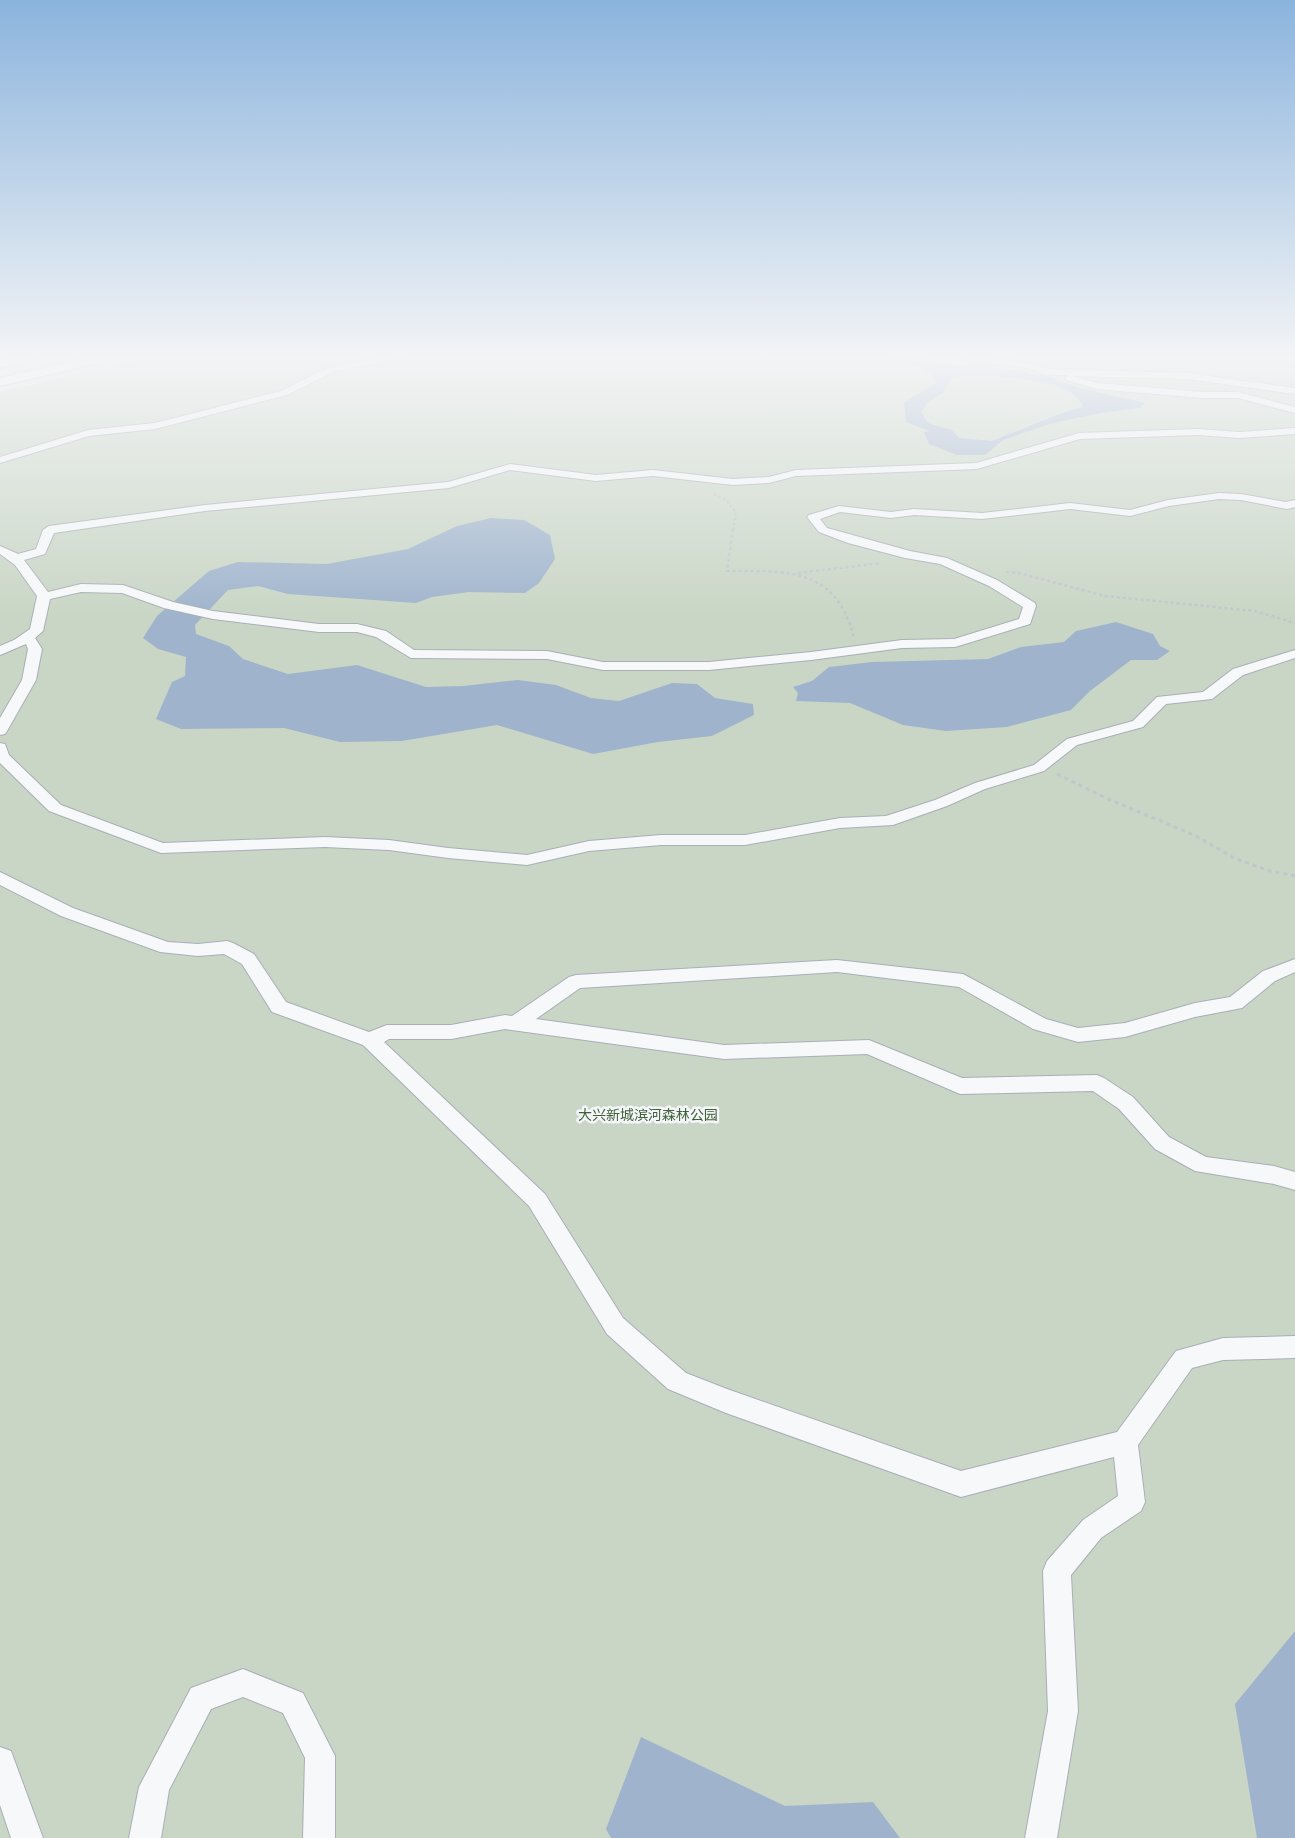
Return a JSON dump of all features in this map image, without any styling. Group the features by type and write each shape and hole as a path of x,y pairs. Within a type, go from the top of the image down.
{"street":[{"path":"0,460 53,444"},
{"path":"16,559 41,551 49,530 205,508 449,485 510,467 596,478 653,473 733,482 768,480 796,473 977,466 1053,444"},
{"path":"44,598 81,588 123,590 170,605 213,615 319,628 365,630 381,634 411,654 547,656 603,666 709,666 830,654 902,644 955,643 1025,621 1030,606 993,583 943,561 909,555 852,540 823,530 812,517 838,509 891,515 914,512 982,516 1070,506 1130,514 1168,503 1219,496 1241,497 1287,506 1295,503"},
{"path":"0,550 8,552 16,559 44,598 36,632 0,651"},
{"path":"0,731 29,680 35,649 28,637"},
{"path":"0,747 2,756 55,808 161,848 325,842 389,845 448,853 527,860 589,846 661,840 745,840 840,823 887,821 941,803 980,786 1037,768 1072,742 1138,724 1162,700 1207,696 1238,672 1295,654"},
{"path":"0,878 67,912 166,948 198,950 227,947 248,959 280,1007 370,1040 537,1200 615,1326 677,1381 726,1402 961,1484 1125,1442 1184,1359 1223,1349 1295,1347"},
{"path":"516,1024 576,982 837,966 963,981 1040,1024 1078,1035 1125,1030 1195,1010 1236,1003 1269,976 1295,965"},
{"path":"370,1040 387,1032 451,1032 505,1022 724,1052 869,1047 960,1086 1097,1083 1126,1103 1162,1143 1202,1165 1274,1175 1295,1181"},
{"path":"1041,1838 1063,1711 1057,1571 1092,1528 1132,1502 1125,1442"},
{"path":"145,1838 154,1787 201,1698 243,1683 293,1703 320,1756 320,1838"},
{"path":"0,1762 27,1838"}],"path":[{"path":"712,493 726,500 736,512 727,572 795,573 888,562"},
{"path":"1002,572 1019,573 1105,596 1255,611 1295,623"},
{"path":"795,573 819,580 842,604 854,635 845,647 830,654"},
{"path":"1037,768 1061,776 1108,799 1196,836 1234,858 1270,871 1295,876"}],"green space":[{"name":"大兴新城滨河森林公园","path":"0,444 1295,444 1295,1838 0,1838"}],"water":[{"path":"929,444 998,444 985,455 957,455"},
{"path":"491,518 524,520 550,535 555,559 539,583 525,593 469,592 432,597 416,603 288,594 258,586 228,590 195,625 196,634 229,646 243,659 288,674 357,665 426,687 463,686 518,680 556,685 591,698 619,701 672,683 697,684 715,698 753,704 754,715 712,736 658,742 593,754 497,725 402,741 340,742 284,728 181,729 156,719 172,682 185,676 186,657 158,649 143,638 157,616 209,571 238,562 327,564 408,549 457,526"},
{"path":"1116,622 1153,634 1160,646 1170,651 1157,660 1131,660 1090,691 1071,710 1007,727 946,731 903,725 850,703 796,701 798,693 793,687 812,681 829,667 872,662 988,659 1021,647 1064,642 1076,631"},
{"path":"1295,1631 1295,1838 1257,1838 1235,1704"},
{"path":"641,1737 785,1806 873,1802 900,1838 611,1838 606,1829"}]}
